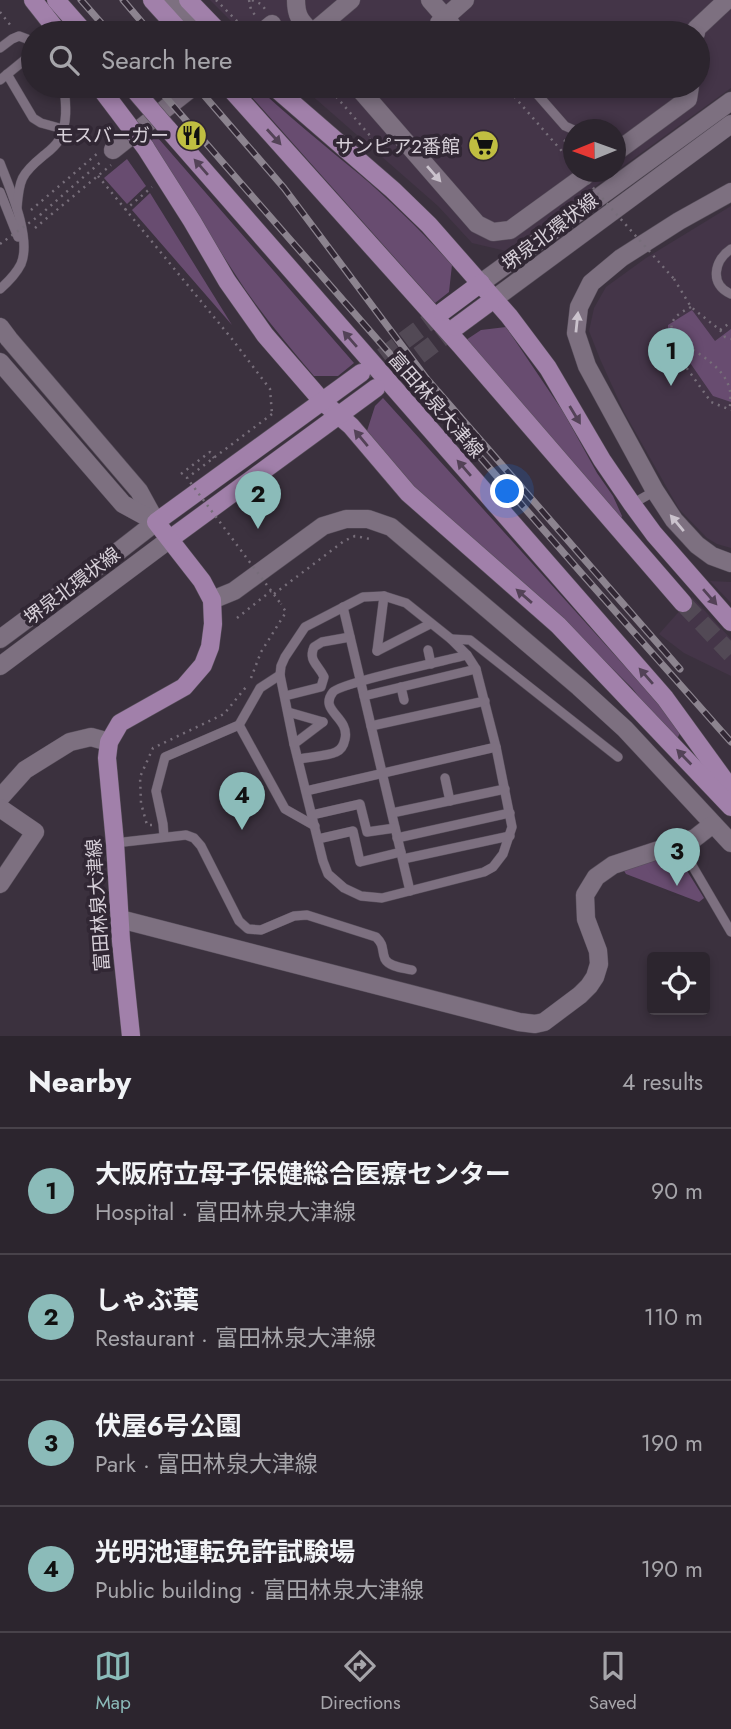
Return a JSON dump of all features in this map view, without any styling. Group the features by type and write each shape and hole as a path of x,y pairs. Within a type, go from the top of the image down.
{"main road":[{"path":"33,0 50,21"},
{"path":"56,0 74,21"},
{"path":"152,0 178,21"},
{"path":"188,0 208,21"},
{"path":"105,98 145,147 227,281 257,324 323,402 340,415 408,493 558,625 731,807"},
{"name":"富田林泉大津線","path":"141,98 665,698 731,789"},
{"path":"239,98 460,345 683,603"},
{"path":"287,98 393,190 429,225 509,316 548,369 602,460 632,504 654,534 731,622"},
{"path":"442,312 481,283"},
{"path":"456,327 494,299"},
{"name":"富田林泉大津線","path":"156,522 362,373"},
{"name":"富田林泉大津線","path":"170,539 376,388"},
{"path":"109,741 120,723 184,687 202,665 211,646 212,600 202,581 156,522"},
{"name":"富田林泉大津線","path":"109,741 107,758 131,1036"}],"street":[{"path":"42,0 59,21"},
{"path":"169,0 181,21"},
{"path":"296,0 296,11 301,21"},
{"path":"326,21 351,0"},
{"path":"430,0 445,21 464,0"},
{"path":"705,21 727,0"},
{"path":"113,150 179,98"},
{"path":"367,98 477,224 493,232 510,230 576,182"},
{"path":"626,144 688,98"},
{"name":"堺泉北環状線","path":"481,283 731,101"},
{"name":"堺泉北環状線","path":"494,299 731,124"},
{"path":"731,192 621,258 591,283 579,307 576,333 587,366 655,491 674,520 697,545 712,556 731,563"},
{"path":"0,327 139,491 156,522"},
{"path":"0,362 123,505 156,522"},
{"path":"212,600 234,591 323,526 346,519 368,519 391,527 625,729 731,843"},
{"name":"堺泉北環状線","path":"0,639 156,522"},
{"name":"堺泉北環状線","path":"0,666 170,539"},
{"path":"0,798 25,770 71,742 91,737 109,741"},
{"path":"0,808 35,832 4,890"},
{"path":"120,919 519,1022 535,1030 580,995 595,977 598,951 586,919 585,895 596,877 613,865 695,838 713,824"}],"lane":[{"path":"0,48 12,39 21,37"},
{"path":"21,63 3,77 33,118 63,129"},
{"path":"17,208 19,186 28,168 58,143 63,129 65,98"},
{"path":"540,98 563,124"},
{"path":"0,163 17,208 24,249 22,263 15,275 0,289"},
{"path":"0,192 19,240 22,263"},
{"path":"731,249 723,254 717,265 717,279 724,291 731,294"},
{"path":"632,504 655,491"},
{"path":"384,596 377,651 430,624"},
{"path":"384,596 406,603 451,639 476,669 496,747 512,827 503,854 493,867 484,872 382,898 361,896 344,888 328,874 280,675 285,657 305,627 363,597 384,596"},
{"path":"343,607 410,891"},
{"path":"285,696 321,687 324,677 312,660 314,647 322,642 350,637"},
{"path":"451,639 470,640 618,757"},
{"path":"428,650 431,664"},
{"path":"299,759 336,752 345,741 346,729 330,707 329,700 333,691 361,681 467,655"},
{"path":"364,696 476,669"},
{"path":"164,837 156,791 164,757 239,725 260,688 280,675"},
{"path":"401,687 404,700"},
{"path":"371,726 485,701"},
{"path":"288,712 323,722 295,744"},
{"path":"239,725 285,809 316,826"},
{"path":"306,791 496,747"},
{"path":"444,778 450,801"},
{"path":"392,813 505,789"},
{"path":"312,815 360,804 367,832 394,828"},
{"path":"397,838 510,813"},
{"path":"318,839 353,831 360,862 510,836"},
{"path":"115,843 186,835 194,838 201,846 239,921 248,929 261,930 294,916 307,915 376,937 383,944 384,958 388,962 412,970"},
{"path":"679,843 731,932"}],"path":[{"path":"216,0 237,21"},
{"path":"252,0 261,4 266,21"},
{"path":"0,12 10,26"},
{"path":"337,98 372,138 364,146"},
{"path":"515,98 563,153"},
{"path":"33,230 112,164 113,150"},
{"path":"29,212 99,152 113,150"},
{"path":"0,244 40,215 113,150"},
{"path":"98,176 270,389 272,414 187,478 286,612 261,652 252,677 224,714 153,748 139,777 147,825"},
{"path":"588,182 674,279 691,307 725,337 731,339"},
{"path":"125,210 153,185"},
{"path":"680,342 681,359 711,402 730,409 730,391 725,379 711,362 672,335 671,328 676,315 691,307"},
{"path":"720,330 731,322"},
{"path":"232,339 238,335"},
{"path":"181,474 210,452 214,458"},
{"path":"237,618 344,541 355,536 373,540"}],"shaded area":[{"path":"210,0 728,0 731,4 731,88 626,164 626,119 563,119 563,182 601,182 506,251 472,243 438,206 315,98 710,98 710,21 231,21"},
{"path":"253,98 269,98 371,185 452,265 449,292 435,303"},
{"path":"153,138 158,138 354,363 338,376 314,376 244,287 151,143"},
{"path":"127,159 146,186 127,204 104,178"},
{"path":"150,193 232,325 132,210"},
{"path":"731,206 731,548 707,538 679,509 624,412 589,331 594,308 606,287 646,258"},
{"path":"692,310 715,341 731,329 731,402 713,396 677,344 668,336 668,325"},
{"path":"506,327 564,413 613,496 622,516 620,521 466,340 481,330"},
{"path":"383,398 681,731 675,743 632,688 554,611 406,483 366,434 375,406"},
{"path":"710,581 731,582 731,603"},
{"path":"692,597 731,639 731,676 684,653 659,634"},
{"path":"672,853 679,858 704,898 699,902 626,874 623,869"}],"tunnel":[{"path":"361,373 442,312"},
{"path":"376,388 456,327"},
{"path":"683,603 731,654"}],"railway":[{"path":"81,0 99,21"},
{"path":"123,0 141,21"},
{"path":"166,98 731,742"},
{"path":"206,98 284,188 427,379 680,669"}],"place":[{"name":"モスバーガー","path":"192,135"},
{"name":"サンピア2番館","path":"483,146"},
{"name":"大阪府立母子保健総合医療センター","path":"671,386"},
{"name":"しゃぶ葉","path":"258,529"},
{"name":"光明池運転免許試験場","path":"242,830"},
{"name":"伏屋６号公園","path":"677,886"}]}
